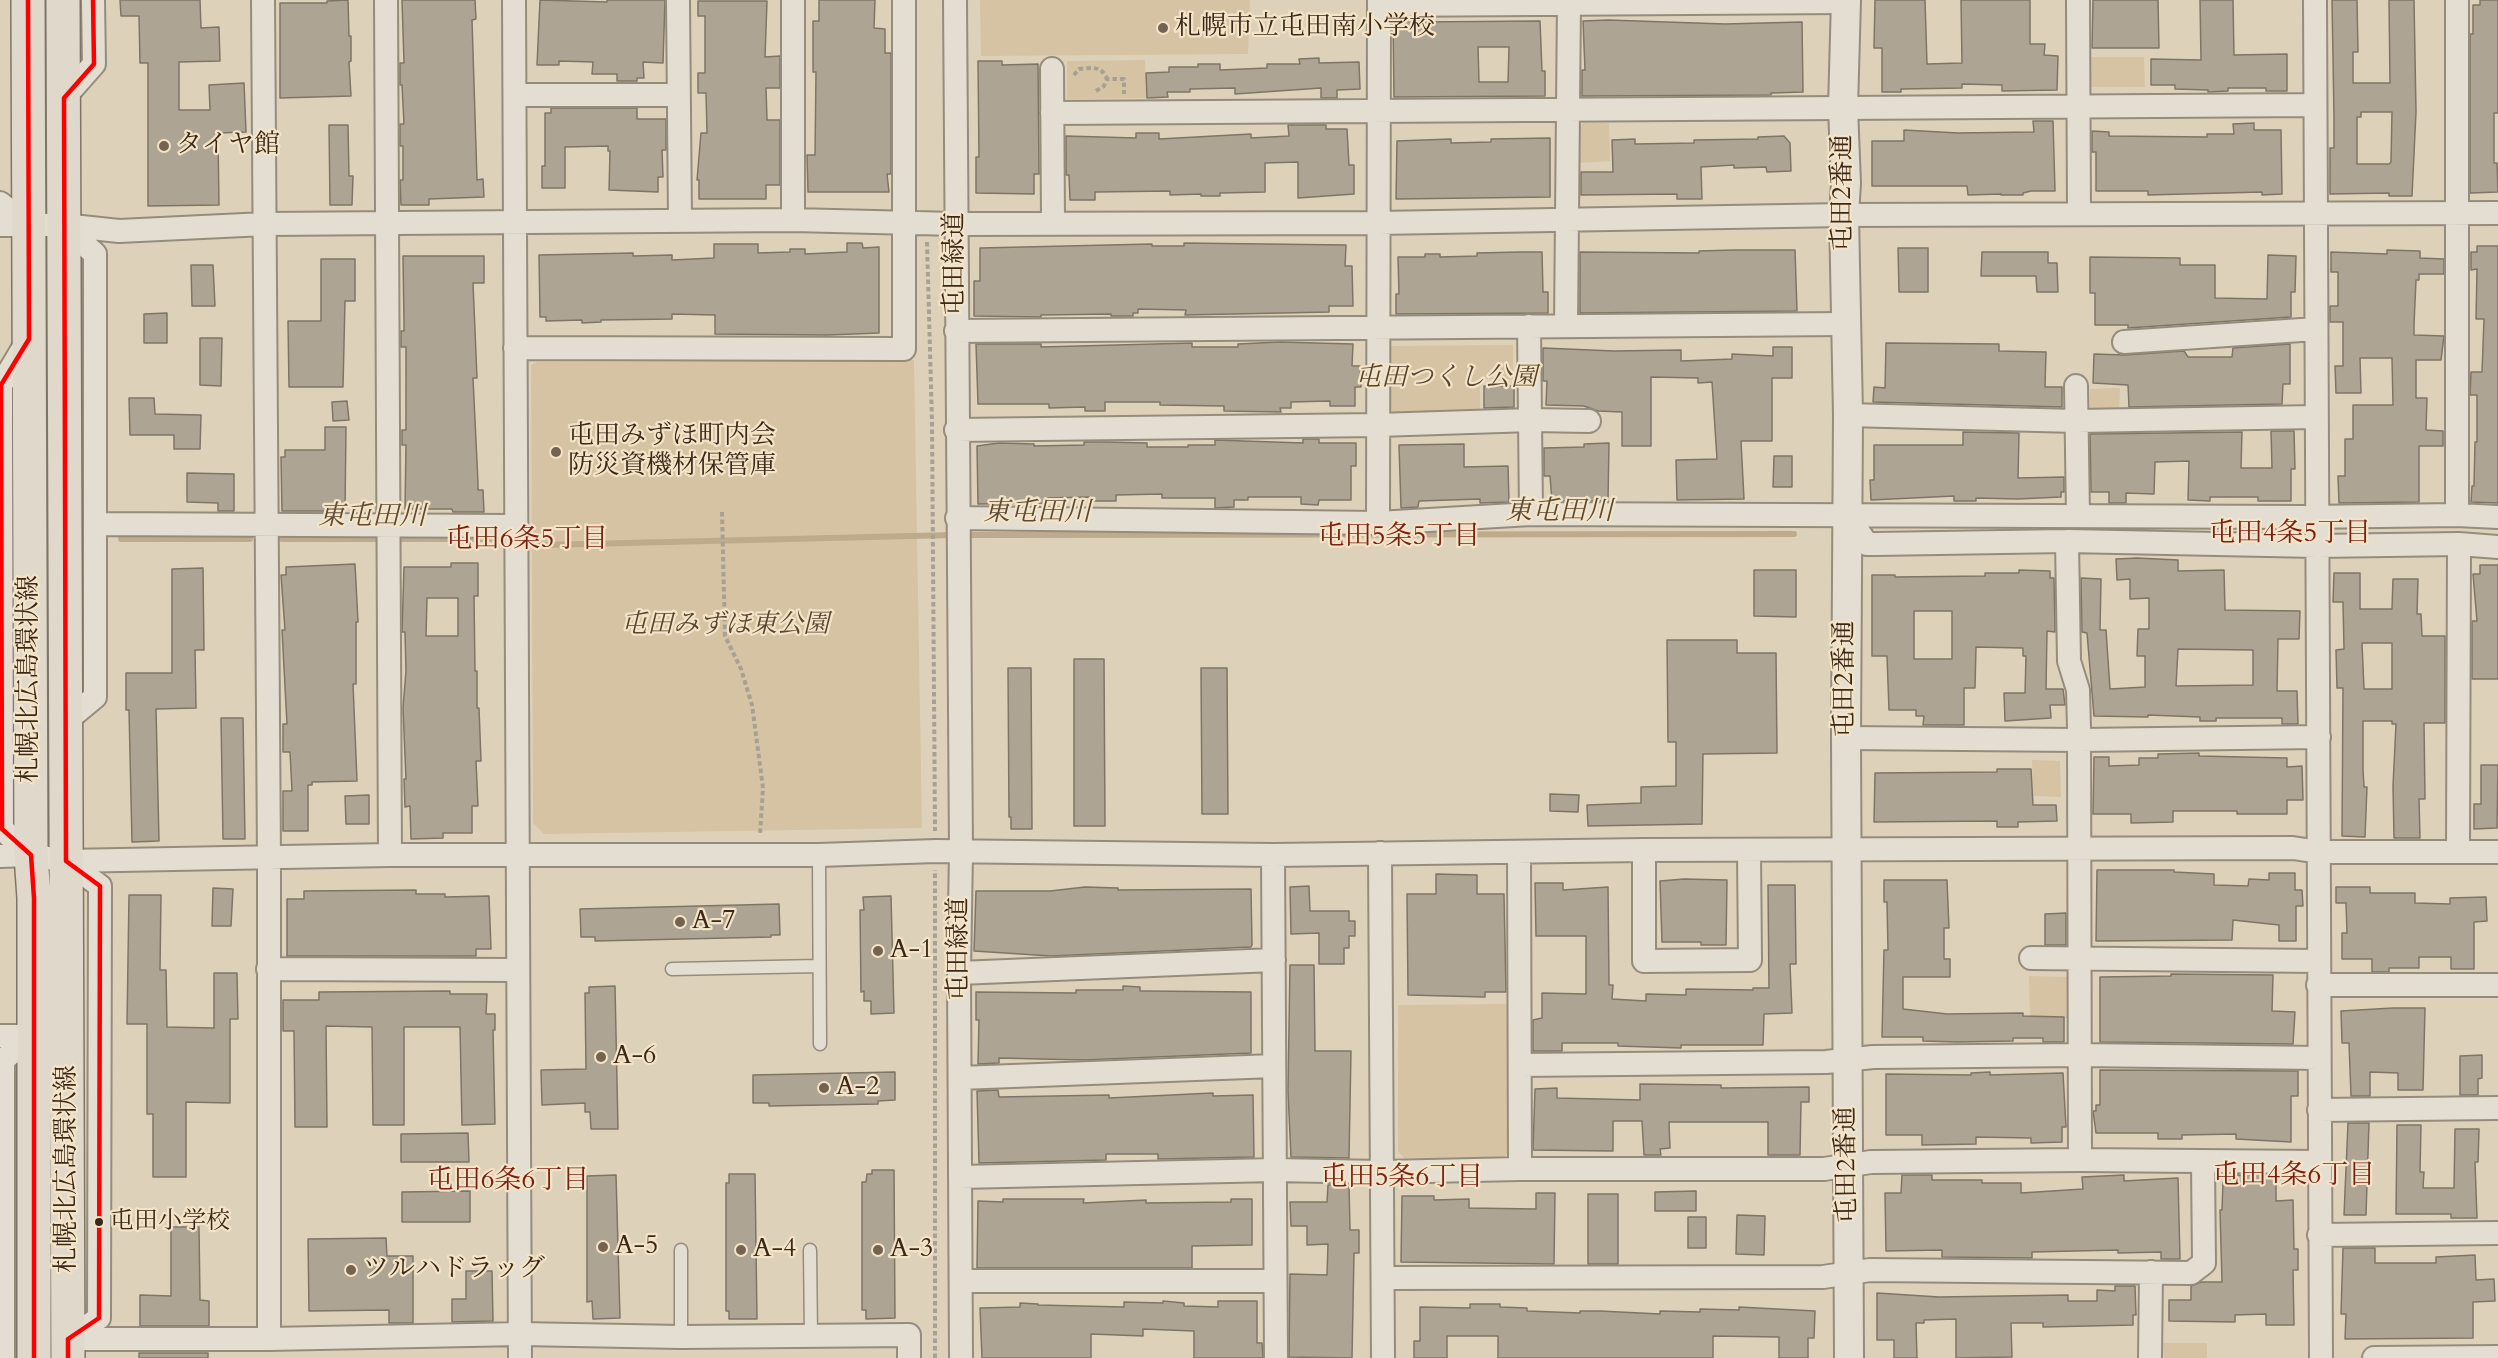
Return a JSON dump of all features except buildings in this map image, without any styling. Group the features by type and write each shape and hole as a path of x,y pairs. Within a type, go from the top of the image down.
{"main road":[{"name":"札幌北広島環状線","path":"28,0 14,225 29,339 15,856 34,897 32,1036 34,1358"},
{"path":"63,0 64,98"},
{"name":"札幌北広島環状線","path":"64,98 68,1348"}],"street":[{"path":"64,98 94,64 93,0"},
{"path":"263,0 269,858 269,1339"},
{"path":"386,0 390,855"},
{"path":"514,0 520,1358"},
{"path":"678,0 680,221"},
{"path":"793,0 793,220"},
{"path":"514,348 904,349 915,223 904,0"},
{"name":"屯田緑道","path":"954,0 961,851 959,973 961,1358"},
{"path":"2078,0 2079,213"},
{"path":"2314,0 2321,1358"},
{"path":"2457,0 2457,515"},
{"path":"1378,523 1379,2 1846,1"},
{"name":"屯田2番通","path":"1846,1 1843,108 1846,183 1844,324 1848,415 1846,738 1849,1358"},
{"path":"1566,326 1569,2"},
{"path":"1052,69 1053,222"},
{"path":"515,95 678,95"},
{"path":"1052,113 2315,105"},
{"path":"0,203 14,225 63,225 119,231 265,224 514,222 793,220 956,224 1378,223 1844,215 2498,213"},
{"path":"63,225 95,254 95,697 66,721"},
{"path":"956,330 1844,324"},
{"path":"1529,326 1532,420 1531,514"},
{"path":"2124,342 2316,329"},
{"path":"2076,386 2078,516"},
{"path":"1848,415 2076,421 2316,417"},
{"path":"956,429 1589,421"},
{"path":"957,529 1378,523 1531,514 2317,517 2457,515 2498,518"},
{"path":"1847,514 1867,544 2067,541 2317,546 2459,544 2498,547"},
{"path":"95,524 266,524 388,539 515,538"},
{"path":"2067,541 2069,661 2078,690 2080,1160"},
{"path":"2458,852 2459,544"},
{"path":"1846,738 2079,740 2319,737"},
{"path":"15,856 66,861 390,855 819,855 961,851 1274,855 1644,850 2294,848 2319,852 2498,852"},
{"path":"1644,850 1644,961 1750,960 1749,851"},
{"path":"1519,852 1520,1169"},
{"path":"1380,853 1383,1358"},
{"path":"1274,855 1276,1358"},
{"path":"2031,958 2318,961"},
{"path":"959,973 1274,960"},
{"path":"268,969 518,970"},
{"path":"2318,985 2498,985"},
{"path":"0,1036 32,1036"},
{"path":"3,1358 3,1060 32,1036"},
{"path":"1520,1065 1848,1060 1873,1057 2319,1058"},
{"path":"960,1078 1274,1066"},
{"path":"2319,1110 2498,1108"},
{"path":"960,1177 1274,1170 1382,1172 1520,1169 1824,1169 1871,1162 2080,1160 2203,1163 2319,1162"},
{"path":"1383,1278 1822,1277 1870,1270 2191,1273 2204,1263 2203,1163"},
{"path":"2319,1235 2498,1233"},
{"path":"2150,1358 2151,1272"},
{"path":"961,1281 1275,1281"},
{"path":"68,1348 269,1339 520,1334 681,1337 909,1335 909,1358"},
{"path":"2374,1358 2498,1357"}],"lane":[{"path":"819,855 820,1044"},
{"path":"672,969 819,966"},
{"path":"681,1250 681,1337"},
{"path":"810,1250 811,1336"}],"path":[{"path":"1073,80 1074,73 1079,69 1099,68 1104,71 1107,79 1104,86 1099,91 1089,91"},
{"path":"1107,79 1124,79 1124,101"},
{"path":"915,223 932,422 935,835"},
{"path":"722,512 725,636 741,669 752,705 763,788 760,835"},
{"path":"935,869 935,1358"}],"green space":[{"name":"札幌市立屯田南小学校","path":"980,0 1250,0 1248,54 981,56"},
{"path":"2091,57 2144,57 2145,87 2091,87"},
{"path":"1145,60 1146,98 1067,99 1067,61"},
{"path":"1584,123 1609,123 1610,161 1577,163 1577,129"},
{"name":"屯田つくし公園","path":"1513,345 1513,379 1480,379 1480,413 1389,415 1388,346"},
{"name":"屯田みずほ東公園","path":"914,360 922,828 544,834 533,823 531,365 537,362"},
{"path":"2120,388 2119,416 2090,415 2090,389"},
{"path":"2032,760 2060,761 2061,797 2033,796"},
{"path":"2029,976 2069,977 2070,1018 2030,1018"},
{"path":"1509,1004 1509,1151 1504,1157 1404,1158 1398,1151 1398,1005"},
{"path":"2163,1343 2207,1343 2207,1358 2164,1358"}],"waterway":[{"name":"東屯田川","path":"963,535 1794,534"},
{"name":"東屯田川","path":"394,539 499,539 544,545 953,535"},
{"name":"東屯田川","path":"121,539 250,539"},
{"name":"東屯田川","path":"282,539 384,539"}],"transit line":[{"path":"28,0 29,339 1,385 2,829 31,855 34,898 34,1358"},
{"path":"68,1358 68,1339 99,1318 100,886 66,861 64,98 94,64 93,0"}],"place":[{"name":"札幌市立屯田南小学校","path":"1163,28"},
{"name":"タイヤ館","path":"164,146"},
{"name":"屯田みずほ町内会 防災資機材保管庫","path":"556,452"},
{"name":"A-7","path":"680,922"},
{"name":"A-1","path":"878,951"},
{"name":"A-6","path":"601,1057"},
{"name":"A-2","path":"824,1088"},
{"name":"屯田小学校","path":"99,1222"},
{"name":"A-5","path":"603,1247"},
{"name":"A-4","path":"741,1250"},
{"name":"A-3","path":"878,1250"},
{"name":"ツルハドラッグ","path":"351,1270"}],"district":[{"name":"屯田4条5丁目","path":"2290,535"},
{"name":"屯田5条5丁目","path":"1399,538"},
{"name":"屯田6条5丁目","path":"527,541"},
{"name":"屯田4条6丁目","path":"2294,1177"},
{"name":"屯田5条6丁目","path":"1402,1179"},
{"name":"屯田6条6丁目","path":"508,1182"}]}
